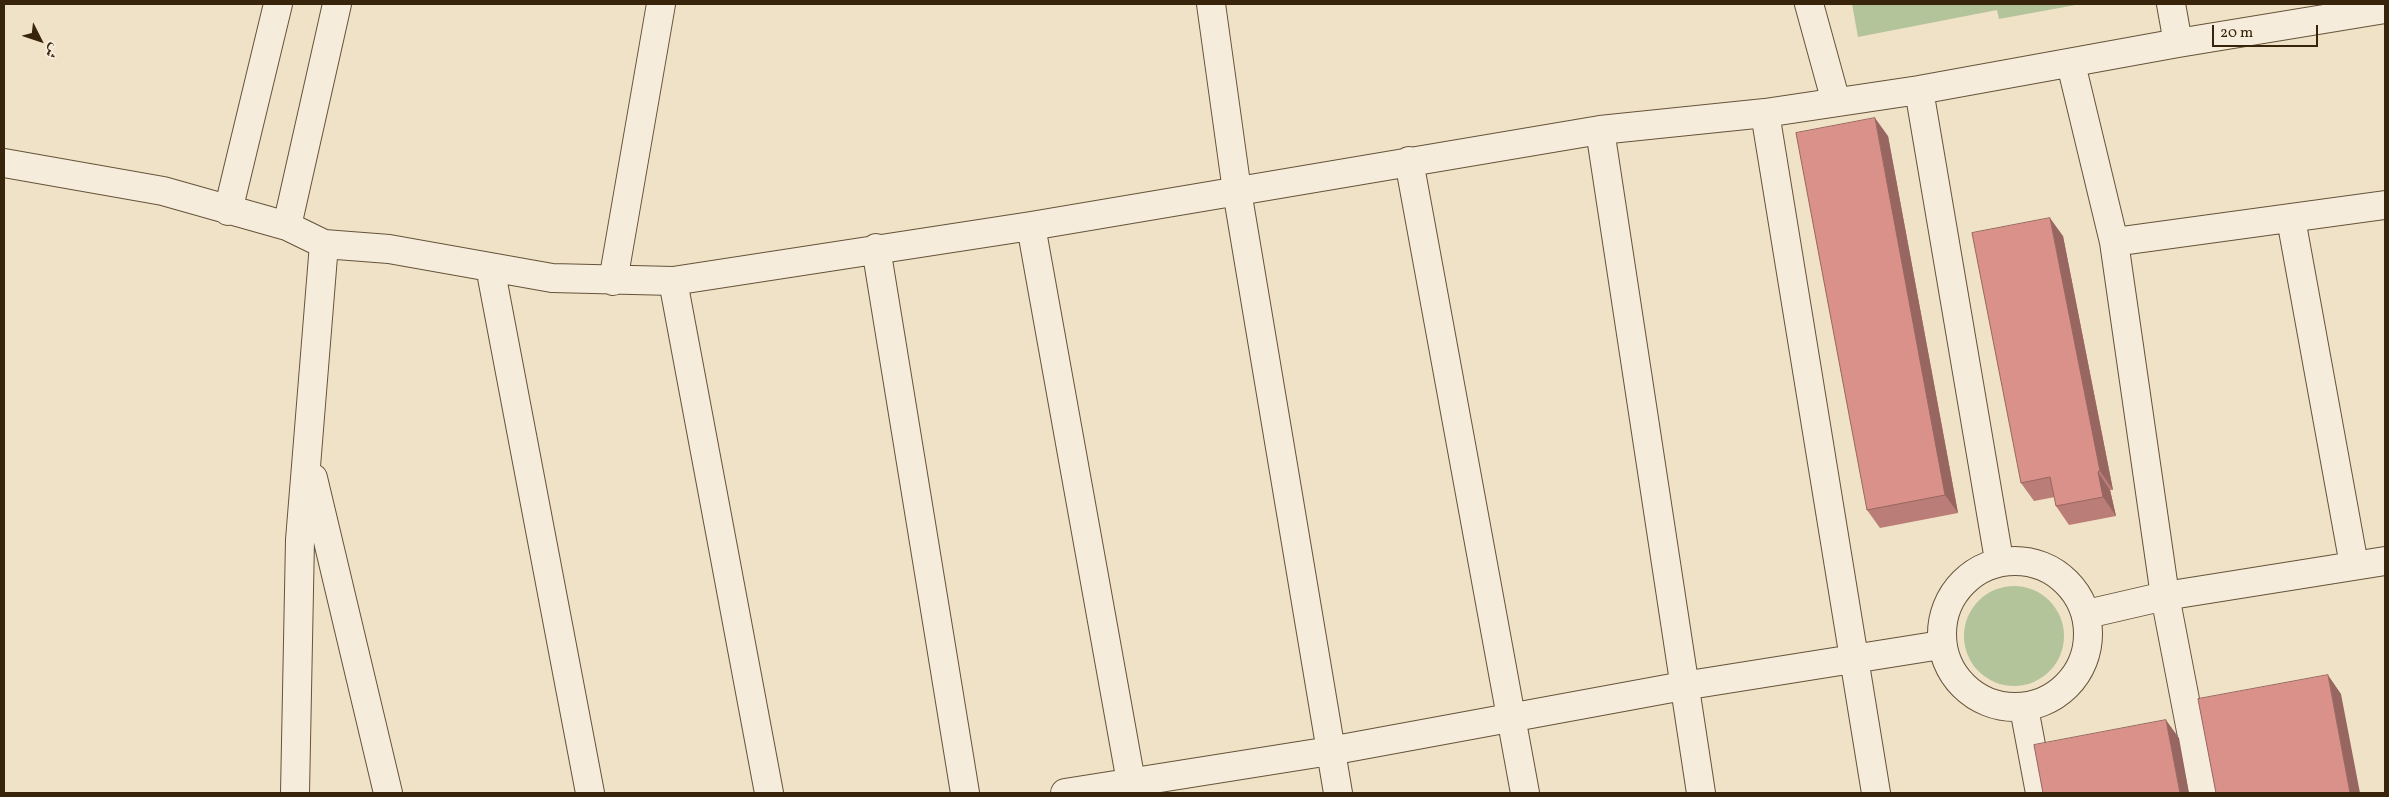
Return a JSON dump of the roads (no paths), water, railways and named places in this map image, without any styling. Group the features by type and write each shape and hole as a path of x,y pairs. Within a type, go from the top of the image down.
{"street":[{"path":"228,211 278,4"},
{"path":"287,226 337,4"},
{"path":"614,281 661,4"},
{"path":"1211,4 1237,191 1338,793"},
{"path":"1809,4 1836,102"},
{"path":"2171,4 2178,43"},
{"path":"4,163 164,191 228,211 287,226 324,244 389,248 552,278 673,281 876,248 1031,226 1600,130 1764,113 1919,90 2369,9"},
{"path":"2071,64 2114,242 2165,596 2203,793"},
{"path":"1919,90 1999,560"},
{"path":"1764,113 1876,793"},
{"path":"1600,130 1683,686 1701,793"},
{"path":"1409,161 1525,793"},
{"path":"2114,242 2385,205"},
{"path":"2291,218 2354,565"},
{"path":"1031,226 1132,788"},
{"path":"295,793 300,540 324,244"},
{"path":"876,248 965,793"},
{"path":"490,267 590,793"},
{"path":"673,281 769,793"},
{"path":"308,456 388,793"},
{"path":"1999,560 2020,560 2049,568 2073,587 2087,614 2088,646 2077,675 2054,698 2024,708 1995,706 1970,693 1950,672 1941,645 1944,611 1962,583 1999,560"},
{"path":"2087,614 2165,596 2385,561"},
{"path":"1065,793 1132,788 1683,686 1941,645"},
{"path":"2024,708 2040,793"}]}
